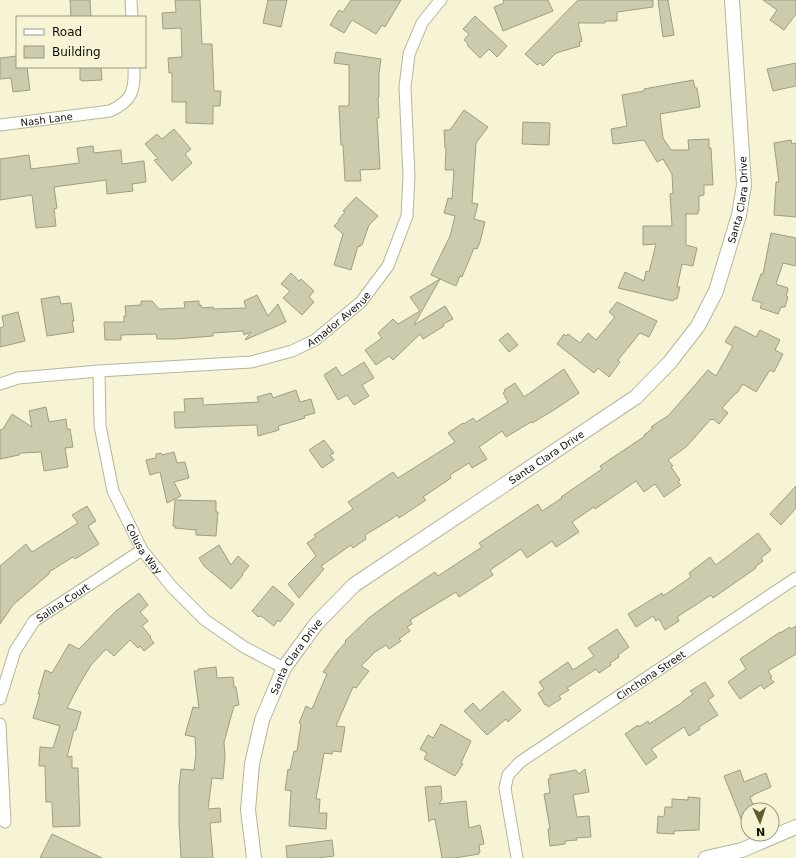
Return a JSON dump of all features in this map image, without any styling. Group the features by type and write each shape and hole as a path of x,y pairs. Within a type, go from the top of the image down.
{"street":[{"path":"131,0 132,16"},
{"name":"Amador Avenue","path":"0,384 18,378 99,371 251,362 292,351 315,340 361,302 388,266 407,216 409,176 405,87 409,54 422,23 442,0"},
{"name":"Santa Clara Drive","path":"254,858 248,810 252,764 262,720 284,668 316,624 354,585 636,397 670,362 698,326 716,290 739,215 744,185 732,0"},
{"name":"Nash Lane","path":"0,125 93,114 110,111 122,106 133,92 134,68"},
{"name":"Colusa Way","path":"99,371 100,426 113,491 142,550 172,587 205,620 244,647 284,668"},
{"name":"Salina Court","path":"0,699 15,651 34,621 142,550"},
{"name":"Cinchona Street","path":"517,858 506,788 508,775 520,762 796,578"},
{"path":"0,724 5,822"},
{"path":"706,858 742,850 796,827"}],"building":[{"path":"70,0 90,0 91,16 71,16"},
{"path":"175,0 200,0 202,44 212,44 214,91 221,91 220,106 213,106 213,124 186,123 186,102 172,102 172,73 169,73 168,58 182,57 181,28 163,29 162,13 176,12"},
{"path":"268,0 287,0 281,27 263,23"},
{"path":"351,0 401,0 385,27 382,25 376,34 352,20 344,33 330,25 339,10 343,12"},
{"path":"503,0 548,0 553,11 503,31 494,7 504,3"},
{"path":"578,0 653,0 653,7 617,12 617,21 605,21 605,23 578,23 582,41 579,42 580,46 556,53 543,66 540,63 537,65 525,54"},
{"path":"658,0 668,0 674,35 663,37"},
{"path":"763,0 796,0 796,14 784,30 770,20 777,10"},
{"path":"475,16 507,46 497,57 489,49 480,58 464,40 469,34 463,29"},
{"path":"336,52 381,59 378,97 379,118 377,118 380,169 360,170 361,181 345,181 339,106 348,106 349,103 349,65 334,63"},
{"path":"16,56 16,68 27,68 30,90 13,92 11,78 0,79 0,58"},
{"path":"796,63 796,86 773,91 767,69"},
{"path":"80,68 101,68 102,80 80,80"},
{"path":"693,80 695,88 697,88 700,107 660,114 663,138 671,150 689,150 688,140 709,139 709,148 711,148 713,185 704,185 704,195 699,196 698,214 686,214 686,245 697,248 693,266 682,264 677,287 680,287 677,299 674,299 673,301 618,288 625,272 644,281 646,271 649,272 656,244 643,245 643,226 672,226 670,194 673,193 672,174 663,159 657,162 644,140 613,144 611,129 627,126 622,95 644,91 644,89"},
{"path":"464,110 488,127 476,143 472,203 478,204 474,219 485,222 477,249 474,248 462,277 460,276 456,286 431,275 450,236 455,216 444,213 448,198 452,199 454,170 445,170 446,148 444,130 450,130"},
{"path":"523,122 550,123 549,145 522,144"},
{"path":"174,129 191,149 185,154 192,163 172,181 154,160 158,159 145,144 157,134 162,139"},
{"path":"791,140 792,144 796,143 796,217 774,215 776,182 779,182 774,143"},
{"path":"93,146 94,153 121,150 122,164 144,161 146,182 132,184 133,191 107,194 106,180 54,187 57,208 54,209 56,226 36,228 32,195 0,200 0,159 29,155 31,169 79,163 77,148"},
{"path":"356,197 378,216 369,225 362,245 360,245 360,247 358,246 351,270 334,265 343,234 334,226 345,212 343,211"},
{"path":"771,233 796,238 796,266 783,263 776,284 788,288 786,296 788,297 785,307 781,307 778,314 760,308 762,303 752,300 761,274 763,274"},
{"path":"291,273 299,281 301,279 314,291 309,297 314,302 302,315 283,298 290,291 281,284"},
{"path":"440,279 414,325 445,306 453,319 443,324 444,326 423,339 420,334 393,360 389,356 376,365 365,350 382,338 378,333 393,319 398,324 420,311 410,297"},
{"path":"257,295 268,316 278,304 286,322 245,340 251,332 244,335 243,331 213,333 213,336 175,339 157,339 156,334 121,335 121,340 105,340 104,322 124,322 124,316 126,316 125,306 141,305 141,301 152,301 159,309 185,308 184,302 199,301 199,305 201,305 202,308 246,308 244,301"},
{"path":"59,296 61,304 71,303 74,332 47,336 41,299"},
{"path":"617,302 657,321 649,337 640,333 618,360 620,362 609,377 598,368 594,373 557,344 564,334 566,336 568,334 580,343 588,333 596,340 615,317 609,312"},
{"path":"18,312 25,341 0,347 0,328 4,326 2,316"},
{"path":"735,326 756,337 760,330 780,340 775,350 783,354 774,372 770,370 756,392 743,384 737,393 722,408 728,413 719,424 711,419 686,447 668,460 673,466 671,467 680,480 678,482 681,485 664,497 655,484 644,492 636,481 595,509 594,507 572,522 579,532 556,547 552,541 527,558 521,549 490,570 493,575 459,597 456,592 410,620 412,624 407,627 410,631 399,639 401,641 389,649 386,645 375,652 361,666 369,671 356,688 353,687 336,726 345,727 341,752 333,751 332,754 324,753 316,799 320,799 319,813 327,813 326,829 289,826 291,791 285,790 288,769 290,770 294,751 297,751 301,724 299,723 306,706 312,709 327,674 323,672 346,642 345,641 370,617 396,598 435,572 438,576 482,547 479,543 538,504 542,511 562,498 561,497 602,469 600,466 645,436 644,435 653,428 651,427 669,415 708,370 716,376 733,346 725,342"},
{"path":"508,333 518,345 509,352 499,340"},
{"path":"364,362 374,378 362,385 369,396 354,405 347,395 338,400 324,375 336,367 342,376"},
{"path":"564,369 579,393 532,423 531,422 506,437 502,431 479,447 487,459 472,468 469,463 450,475 451,478 423,497 426,500 399,518 397,515 365,535 366,539 353,548 351,545 321,566 324,569 299,598 288,584 316,556 307,543 316,537 314,535 353,509 348,502 393,472 398,478 455,442 448,433 473,418 476,422 508,402 503,393 505,392 504,390 515,383 524,397"},
{"path":"296,390 300,402 311,399 315,413 304,416 305,418 278,426 279,430 258,436 257,425 175,428 174,412 185,412 184,399 203,398 203,405 259,402 257,397 271,393 273,398"},
{"path":"46,407 49,422 66,419 67,429 70,429 73,447 65,448 68,467 44,471 41,452 21,453 19,455 0,459 0,430 3,429 12,414 32,427 29,411"},
{"path":"324,440 334,453 330,455 334,460 322,468 309,450"},
{"path":"174,452 177,463 185,462 189,478 174,482 181,496 167,503 160,472 150,475 146,460 156,458 156,454 161,453 162,455"},
{"path":"796,486 796,508 781,525 770,514"},
{"path":"175,500 216,501 216,512 218,512 216,536 196,535 196,530 175,528 175,526 173,526"},
{"path":"87,506 96,521 88,526 99,544 75,559 73,557 49,572 50,573 13,605 0,624 0,566 26,544 32,552 78,523 72,515"},
{"path":"758,533 771,550 761,558 763,561 755,567 756,568 713,598 711,595 677,617 679,621 665,630 659,619 656,621 653,616 636,627 628,614 662,593 663,596 691,577 689,573 710,557 716,565"},
{"path":"219,545 231,565 238,556 249,566 231,589 204,566 199,558"},
{"path":"273,586 294,604 280,622 278,620 274,626 261,616 258,617 252,611"},
{"path":"139,593 148,605 140,612 148,621 142,626 154,643 144,651 140,646 138,648 130,640 114,656 106,649 91,665 79,685 67,708 81,712 76,730 74,730 67,757 72,756 72,768 78,768 80,826 53,827 52,802 46,802 45,766 39,766 40,747 53,748 60,726 33,718 45,670 52,673 69,644 79,649 116,611"},
{"path":"796,626 796,654 768,671 772,677 770,678 774,682 764,689 761,685 740,699 728,682 746,669 740,659 780,632"},
{"path":"617,629 629,647 618,655 619,657 610,663 611,665 599,673 596,669 567,688 569,690 559,696 561,699 548,707 546,704 545,705 538,693 544,689 539,682 568,662 573,670 594,656 588,648"},
{"path":"216,667 217,678 233,677 239,705 234,706 224,742 225,757 223,779 212,778 208,809 220,808 221,822 210,823 213,858 181,858 179,787 181,769 194,770 196,753 195,737 185,735 193,707 199,708 194,671 198,671 198,669"},
{"path":"705,682 714,696 708,700 718,715 699,727 700,729 689,736 684,727 651,749 657,757 646,765 625,734 638,725 639,727 648,721 649,724 683,702 693,694 690,691"},
{"path":"503,691 521,710 508,722 506,719 487,735 464,711 473,703 480,711"},
{"path":"441,724 471,741 461,763 463,764 455,776 424,759 427,753 420,749 428,735 433,738"},
{"path":"585,769 589,792 573,795 577,817 589,816 591,837 576,838 577,840 565,841 565,844 550,846 548,829 550,829 544,794 550,793 548,779 550,779 550,775 576,770 579,774"},
{"path":"740,770 744,782 766,773 771,787 750,797 752,802 740,802 740,816 724,776"},
{"path":"441,786 442,799 439,804 466,801 469,828 480,825 484,844 479,845 479,854 455,858 442,858 435,819 430,820 429,822 425,787"},
{"path":"688,797 700,798 699,830 674,831 674,834 657,833 658,816 664,817 665,807 672,807 672,799 688,800"},
{"path":"52,834 102,858 40,858"},
{"path":"332,840 334,856 318,858 287,858 286,846"}]}
